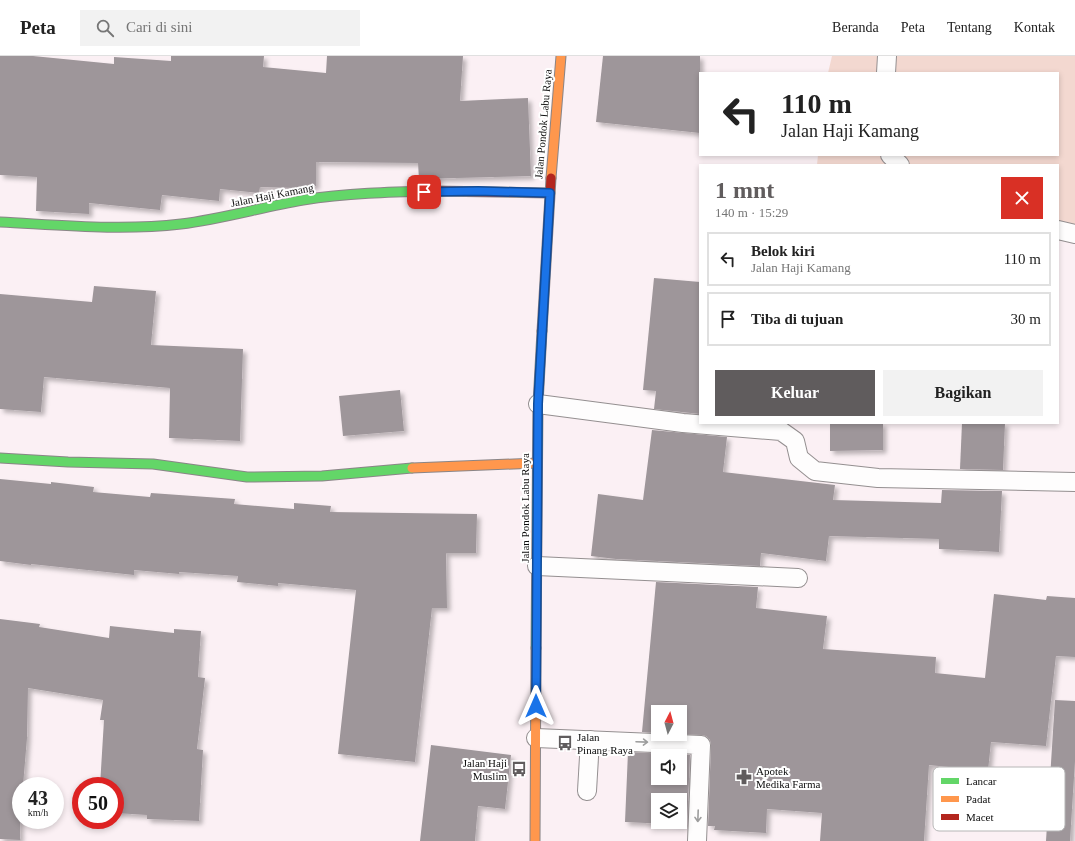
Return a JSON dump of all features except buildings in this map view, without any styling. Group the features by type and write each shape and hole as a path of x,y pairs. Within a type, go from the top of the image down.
{"street":[{"name":"Jalan Pondok Labu Raya","path":"535,841 538,404 550,193 561,56"},
{"name":"Jalan Haji Kamang","path":"0,222 107,226 175,224 251,212 311,199 411,192 478,191 550,193"},
{"path":"0,458 68,462 153,464 247,477 322,476 428,467 537,463"}],"lane":[{"path":"886,72 887,56"},
{"path":"891,156 899,164"},
{"path":"1059,230 1075,234"},
{"path":"538,404 683,423 781,431 795,441 800,458 814,471 878,478 1075,482"},
{"path":"537,566 798,578"},
{"path":"536,738 701,744 697,841"},
{"path":"587,791 590,740"}],"shaded area":[{"path":"832,56 1075,56 1075,241 1059,240 1059,164 817,164 818,156 1059,156 1059,72 828,72"}],"traffic: fast":[{"path":"0,222 90,227 158,226 212,219 303,200 369,193 435,191"},
{"path":"536,648 538,404 542,331"},
{"path":"0,458 68,462 153,464 247,477 322,476 412,468"}],"traffic: slow":[{"path":"551,178 561,56"},
{"path":"412,468 537,463"},
{"path":"535,841 536,648"}],"traffic: jam":[{"path":"542,331 551,178"},
{"path":"435,191 550,193"}],"place":[{"name":"Jalan Pinang Raya","path":"565,743"},
{"name":"Jalan Haji Muslim","path":"519,769"},
{"name":"Apotek Medika Farma","path":"744,777"}],"route":[{"path":"424,192 478,191 550,193 538,404 536,706"}]}
